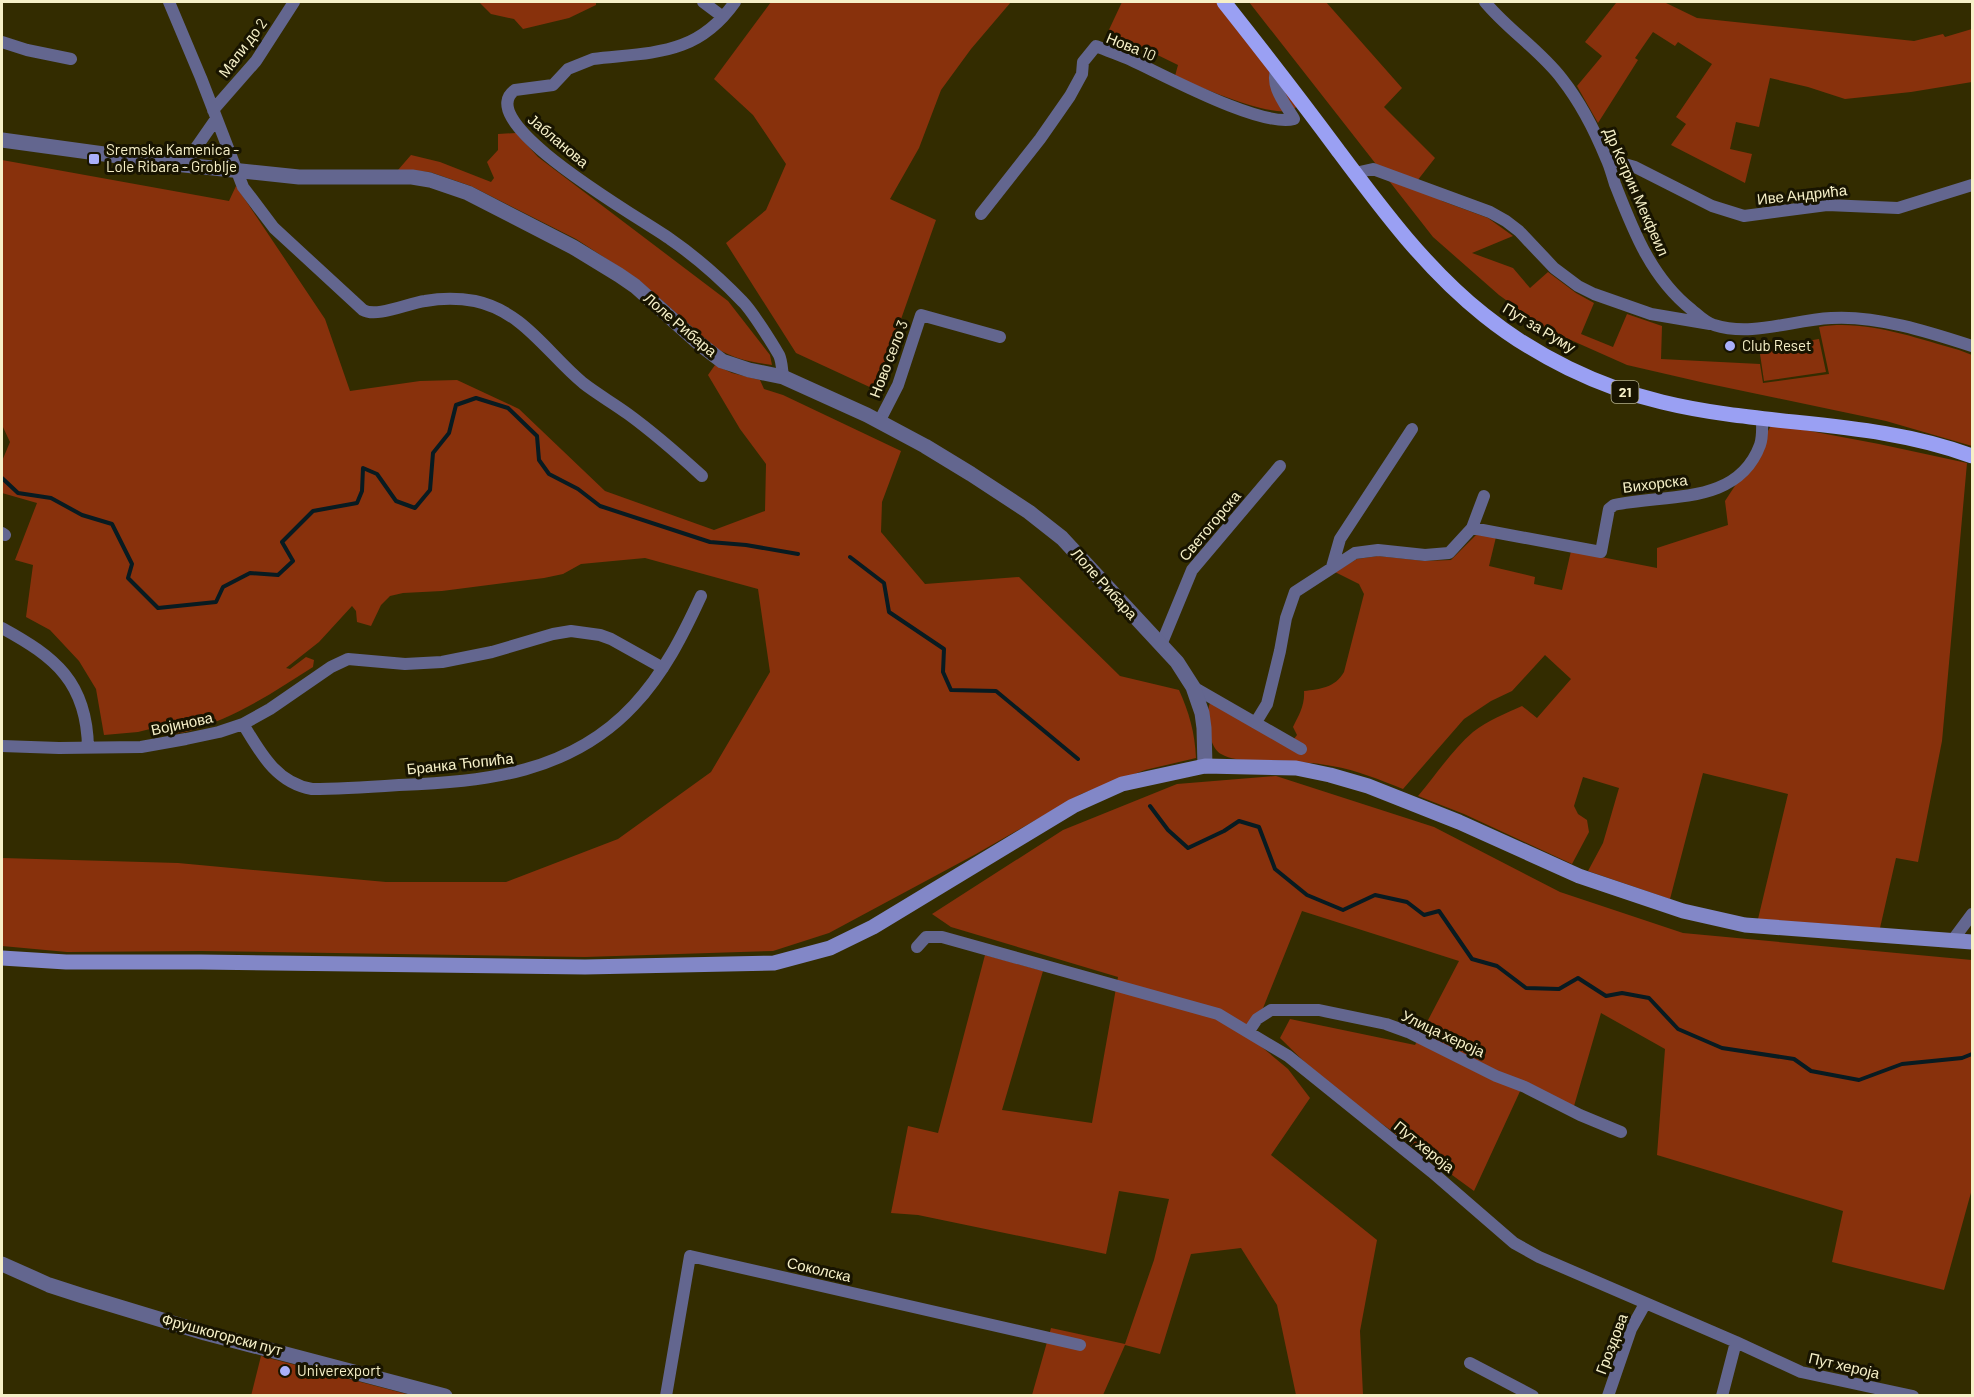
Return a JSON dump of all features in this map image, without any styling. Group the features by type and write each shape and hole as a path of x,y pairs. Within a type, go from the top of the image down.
{"main road":[{"name":"Пут за Руму","path":"1224,2 1412,244 1483,314 1516,338 1575,370 1630,393 1698,410 1875,433 1941,446 1972,456"},
{"path":"2,958 66,962 585,968 774,963 830,948 873,927 1065,810 1095,795 1146,777 1205,766 1296,768 1368,786 1459,822 1579,876 1683,911 1745,926 1972,942"}],"street":[{"path":"169,2 243,187 274,228 363,310 373,313 425,301 451,299 476,301 494,307 528,327 556,358 585,384 650,430 702,476"},
{"name":"Мали до 2","path":"184,165 214,115 256,61 294,2"},
{"path":"702,2 723,17"},
{"name":"Јабланова","path":"735,2 706,33 669,50 593,58 568,69 553,85 515,90 508,98 508,109 514,124 542,150 590,187 671,239 744,303 779,356 783,377"},
{"name":"Др Кетрин Мекфеил","path":"1485,2 1562,78 1588,121 1607,159 1629,219 1654,270 1687,306 1711,325"},
{"path":"2,42 71,59"},
{"name":"Нова 10","path":"981,214 1040,139 1070,96 1082,74 1083,62 1096,46 1131,60 1212,99 1274,120 1288,121 1294,119 1275,86 1274,76 1277,69"},
{"name":"Лоле Рибара","path":"2,141 184,165 299,177 412,177 430,180 468,193 573,247 635,286 722,361 749,370 783,377 879,422 971,474 1046,524 1062,538 1177,662 1193,687 1202,713 1205,766"},
{"name":"Иве Андрића","path":"1607,159 1635,167 1712,206 1744,216 1827,205 1898,208 1972,185"},
{"path":"1355,173 1373,170 1490,212 1519,231 1554,268 1578,286 1651,314 1726,328 1749,329 1830,318 1868,319 1972,346"},
{"name":"Ново село 3","path":"879,422 898,385 921,315 1000,337"},
{"name":"Вихорска","path":"1472,528 1601,552 1610,509 1614,505 1705,493 1726,485 1737,477 1753,460 1761,443 1762,418"},
{"path":"1332,567 1340,539 1412,429"},
{"name":"Светогорска","path":"1161,645 1192,570 1280,466"},
{"path":"1256,722 1267,704 1290,601 1295,592 1355,553 1378,550 1425,555 1449,554 1472,528 1484,496"},
{"name":"Бранка Ћопића","path":"243,724 271,766 283,777 302,787 322,789 430,784 490,778 524,771 578,749 608,728 633,706 663,668 701,596"},
{"path":"2,628 37,648 62,670 72,685 85,715 88,726 88,748"},
{"name":"Војинова","path":"2,746 141,747 219,732 243,724 270,709 348,659 427,664 492,652 553,634 572,631 600,635 610,639 663,668"},
{"path":"1193,687 1301,748"},
{"path":"1952,941 1972,914"},
{"name":"Пут хероја","path":"917,947 926,937 942,937 1218,1014 1288,1056 1432,1172 1514,1243 1539,1257 1801,1372 1892,1394 1913,1395"},
{"name":"Улица хероја","path":"1249,1031 1257,1019 1271,1010 1319,1010 1386,1024 1408,1032 1496,1076 1525,1087 1621,1132"},
{"name":"Соколска","path":"666,1395 690,1256 1080,1345"},
{"name":"Фрушкогорски пут","path":"2,1264 60,1289 196,1330 446,1395"},
{"name":"Гроздова","path":"1608,1395 1631,1329 1645,1304"},
{"path":"1722,1395 1736,1342"},
{"path":"1470,1363 1533,1395"}],"shaded area":[{"path":"479,2 596,2 596,5 569,18 523,29 514,19 491,14"},
{"path":"771,2 1011,2 971,49 941,90 919,148 890,199 936,220 876,390 796,353 726,243 766,210 786,164 753,115 714,79"},
{"path":"1122,2 1221,2 1300,104 1292,110 1268,109 1234,100 1175,76 1178,65 1137,45 1107,34"},
{"path":"1249,2 1326,2 1402,88 1384,107 1435,158 1417,181 1442,201 1488,218 1513,236 1472,253 1513,268 1530,288 1548,272 1594,303 1581,334 1613,347 1627,314 1662,326 1661,359 1760,364 1763,383 1829,374 1819,327 1836,325 1872,328 1925,340 1972,355 1972,446 1886,421 1627,365 1546,329 1499,295 1433,237"},
{"path":"1615,2 1664,2 1697,18 1914,41 1943,34 1945,37 1972,29 1972,82 1911,92 1845,99 1770,78 1759,127 1736,122 1730,149 1752,154 1745,183 1671,145 1686,124 1676,117 1712,64 1678,42 1675,46 1653,32 1635,58 1638,60 1598,123 1577,86 1602,56 1585,42"},
{"path":"516,133 538,157 728,301 770,355 772,365 743,360 716,348 639,280 576,239 471,186 430,172 398,170 411,155 440,162 491,182 494,178 487,162 498,150 498,134"},
{"path":"2,160 229,201 236,186 325,319 350,391 420,381 457,380 519,409 605,491 714,530 765,511 766,464 740,429 708,375 715,365 732,373 760,380 764,389 783,395 901,451 882,502 881,532 925,584 1019,577 1120,676 1179,690 1191,723 1196,758 1145,770 1081,794 976,854 829,933 773,951 585,957 201,951 67,952 2,946 2,858 178,863 386,882 506,882 618,839 711,772 770,672 758,589 645,558 581,564 563,574 544,578 390,596 381,605 371,626 357,622 356,611 352,606 319,642 286,668 290,669 306,657 314,660 313,667 238,712 206,726 181,733 157,735 158,727 138,732 104,735 96,689 79,661 50,630 26,617 33,565 15,560 37,503 2,493 2,461 10,442 2,425"},
{"path":"1819,339 1826,372 1764,381 1760,354 1764,348"},
{"path":"1772,424 1967,463 1942,741 1918,862 1896,858 1880,928 1758,919 1788,794 1703,773 1670,899 1588,871 1603,843 1619,788 1583,777 1574,806 1578,814 1587,820 1589,832 1572,864 1464,814 1418,796 1458,747 1478,728 1522,706 1537,718 1571,679 1545,655 1512,691 1491,701 1464,719 1403,789 1332,766 1232,758 1221,754 1213,745 1208,723 1210,703 1290,744 1297,735 1293,727 1303,705 1304,691 1332,685 1344,672 1364,594 1359,584 1335,572 1357,559 1378,556 1425,561 1451,560 1478,533 1496,537 1489,566 1535,577 1534,584 1562,590 1571,551 1657,568 1657,548 1728,525 1725,501"},
{"path":"1276,776 1434,827 1560,892 1683,933 1972,960 1972,1189 1944,1290 1832,1262 1843,1211 1657,1155 1665,1049 1601,1013 1572,1113 1522,1087 1474,1191 1326,1083 1280,1038 1290,1019 1415,1045 1459,961 1302,911 1251,1038 1288,1069 1310,1098 1271,1155 1377,1240 1360,1331 1363,1395 1296,1395 1277,1305 1241,1248 1191,1254 1160,1354 1125,1345 1103,1395 1032,1395 1051,1328 1125,1344 1154,1260 1169,1199 1119,1191 1106,1254 918,1215 891,1213 908,1126 938,1133 985,955 1043,971 1002,1110 1092,1123 1118,977 951,927 932,914 1063,830 1177,784"},
{"path":"261,1356 414,1396 251,1396"}],"waterway":[{"path":"2,478 18,493 51,498 82,515 112,524 132,564 128,578 158,608 216,602 223,587 250,573 278,575 293,561 282,542 313,511 357,503 362,491 363,468 377,474 396,501 415,508 430,490 433,453 449,433 456,405 476,398 508,408 537,436 539,460 549,474 578,489 600,506 710,542 746,545 798,554"},
{"path":"850,557 884,583 889,612 944,649 943,672 951,690 996,691 1078,759"},
{"path":"1150,806 1168,830 1188,848 1224,831 1239,821 1259,827 1275,869 1307,895 1343,910 1375,895 1407,902 1424,915 1439,911 1472,959 1497,966 1526,988 1559,989 1578,978 1606,996 1622,993 1649,998 1678,1029 1722,1048 1794,1059 1811,1071 1859,1080 1902,1064 1962,1058 1972,1054"}],"place":[{"name":"Sremska Kamenica - Lole Ribara - Groblje","path":"94,159"},
{"name":"Club Reset","path":"1730,346"},
{"name":"Univerexport","path":"285,1371"}]}
